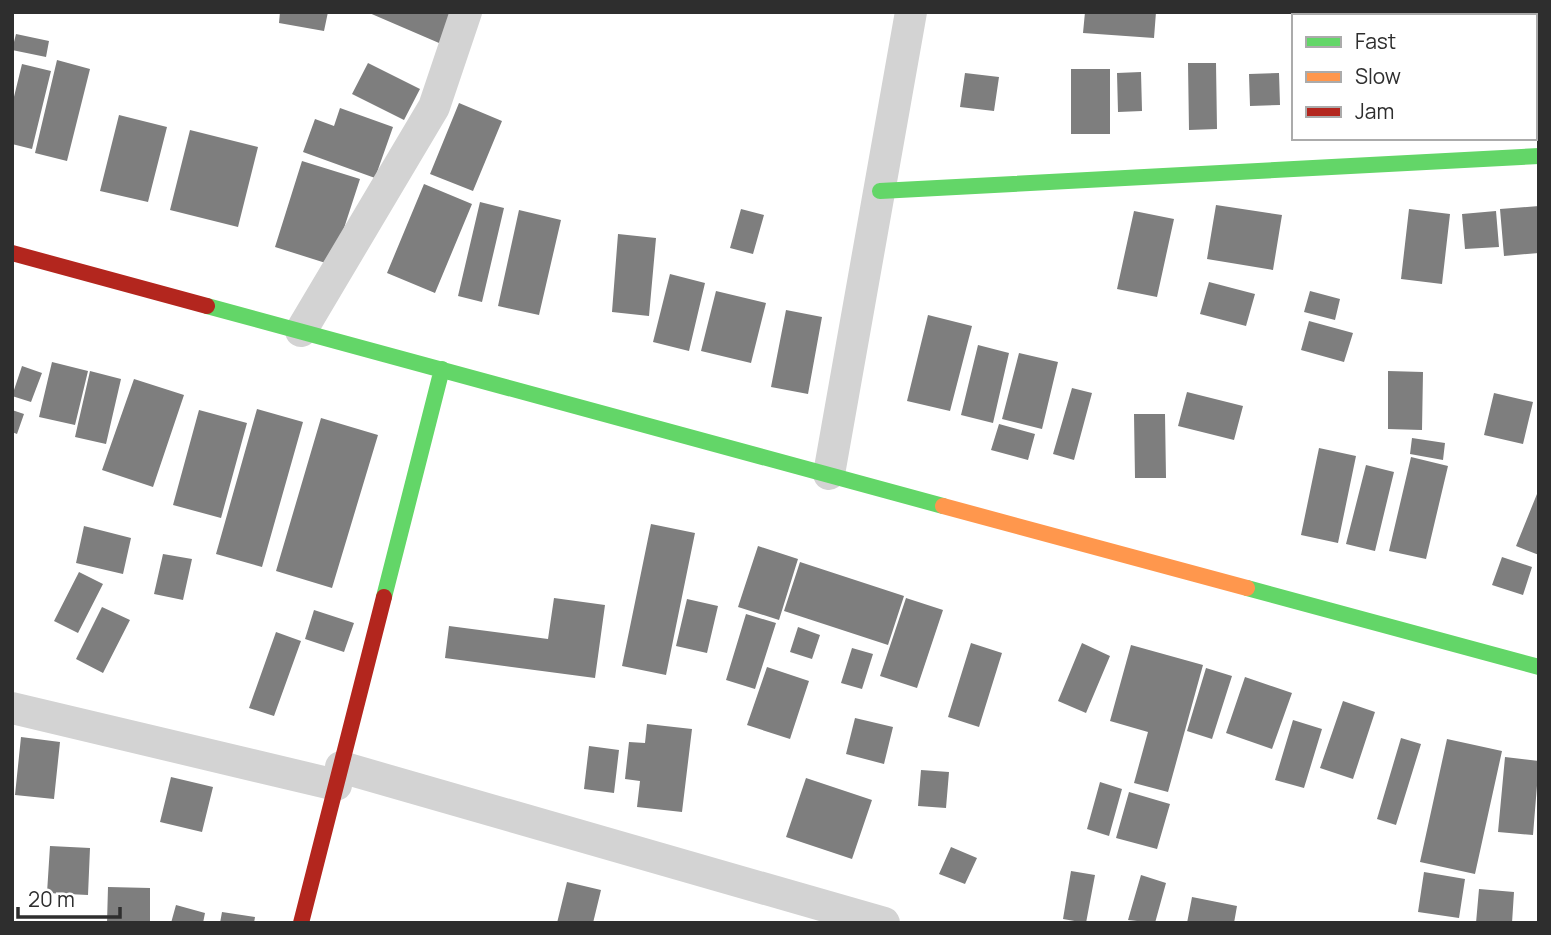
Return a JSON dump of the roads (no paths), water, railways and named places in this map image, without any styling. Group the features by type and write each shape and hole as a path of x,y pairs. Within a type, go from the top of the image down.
{"main road":[{"path":"880,191 1539,156"},
{"path":"12,253 1539,667"},
{"path":"301,923 442,369"}],"street":[{"path":"301,331 434,107 466,12"},
{"path":"830,474 911,12"},
{"path":"12,708 338,776 884,923"}]}
